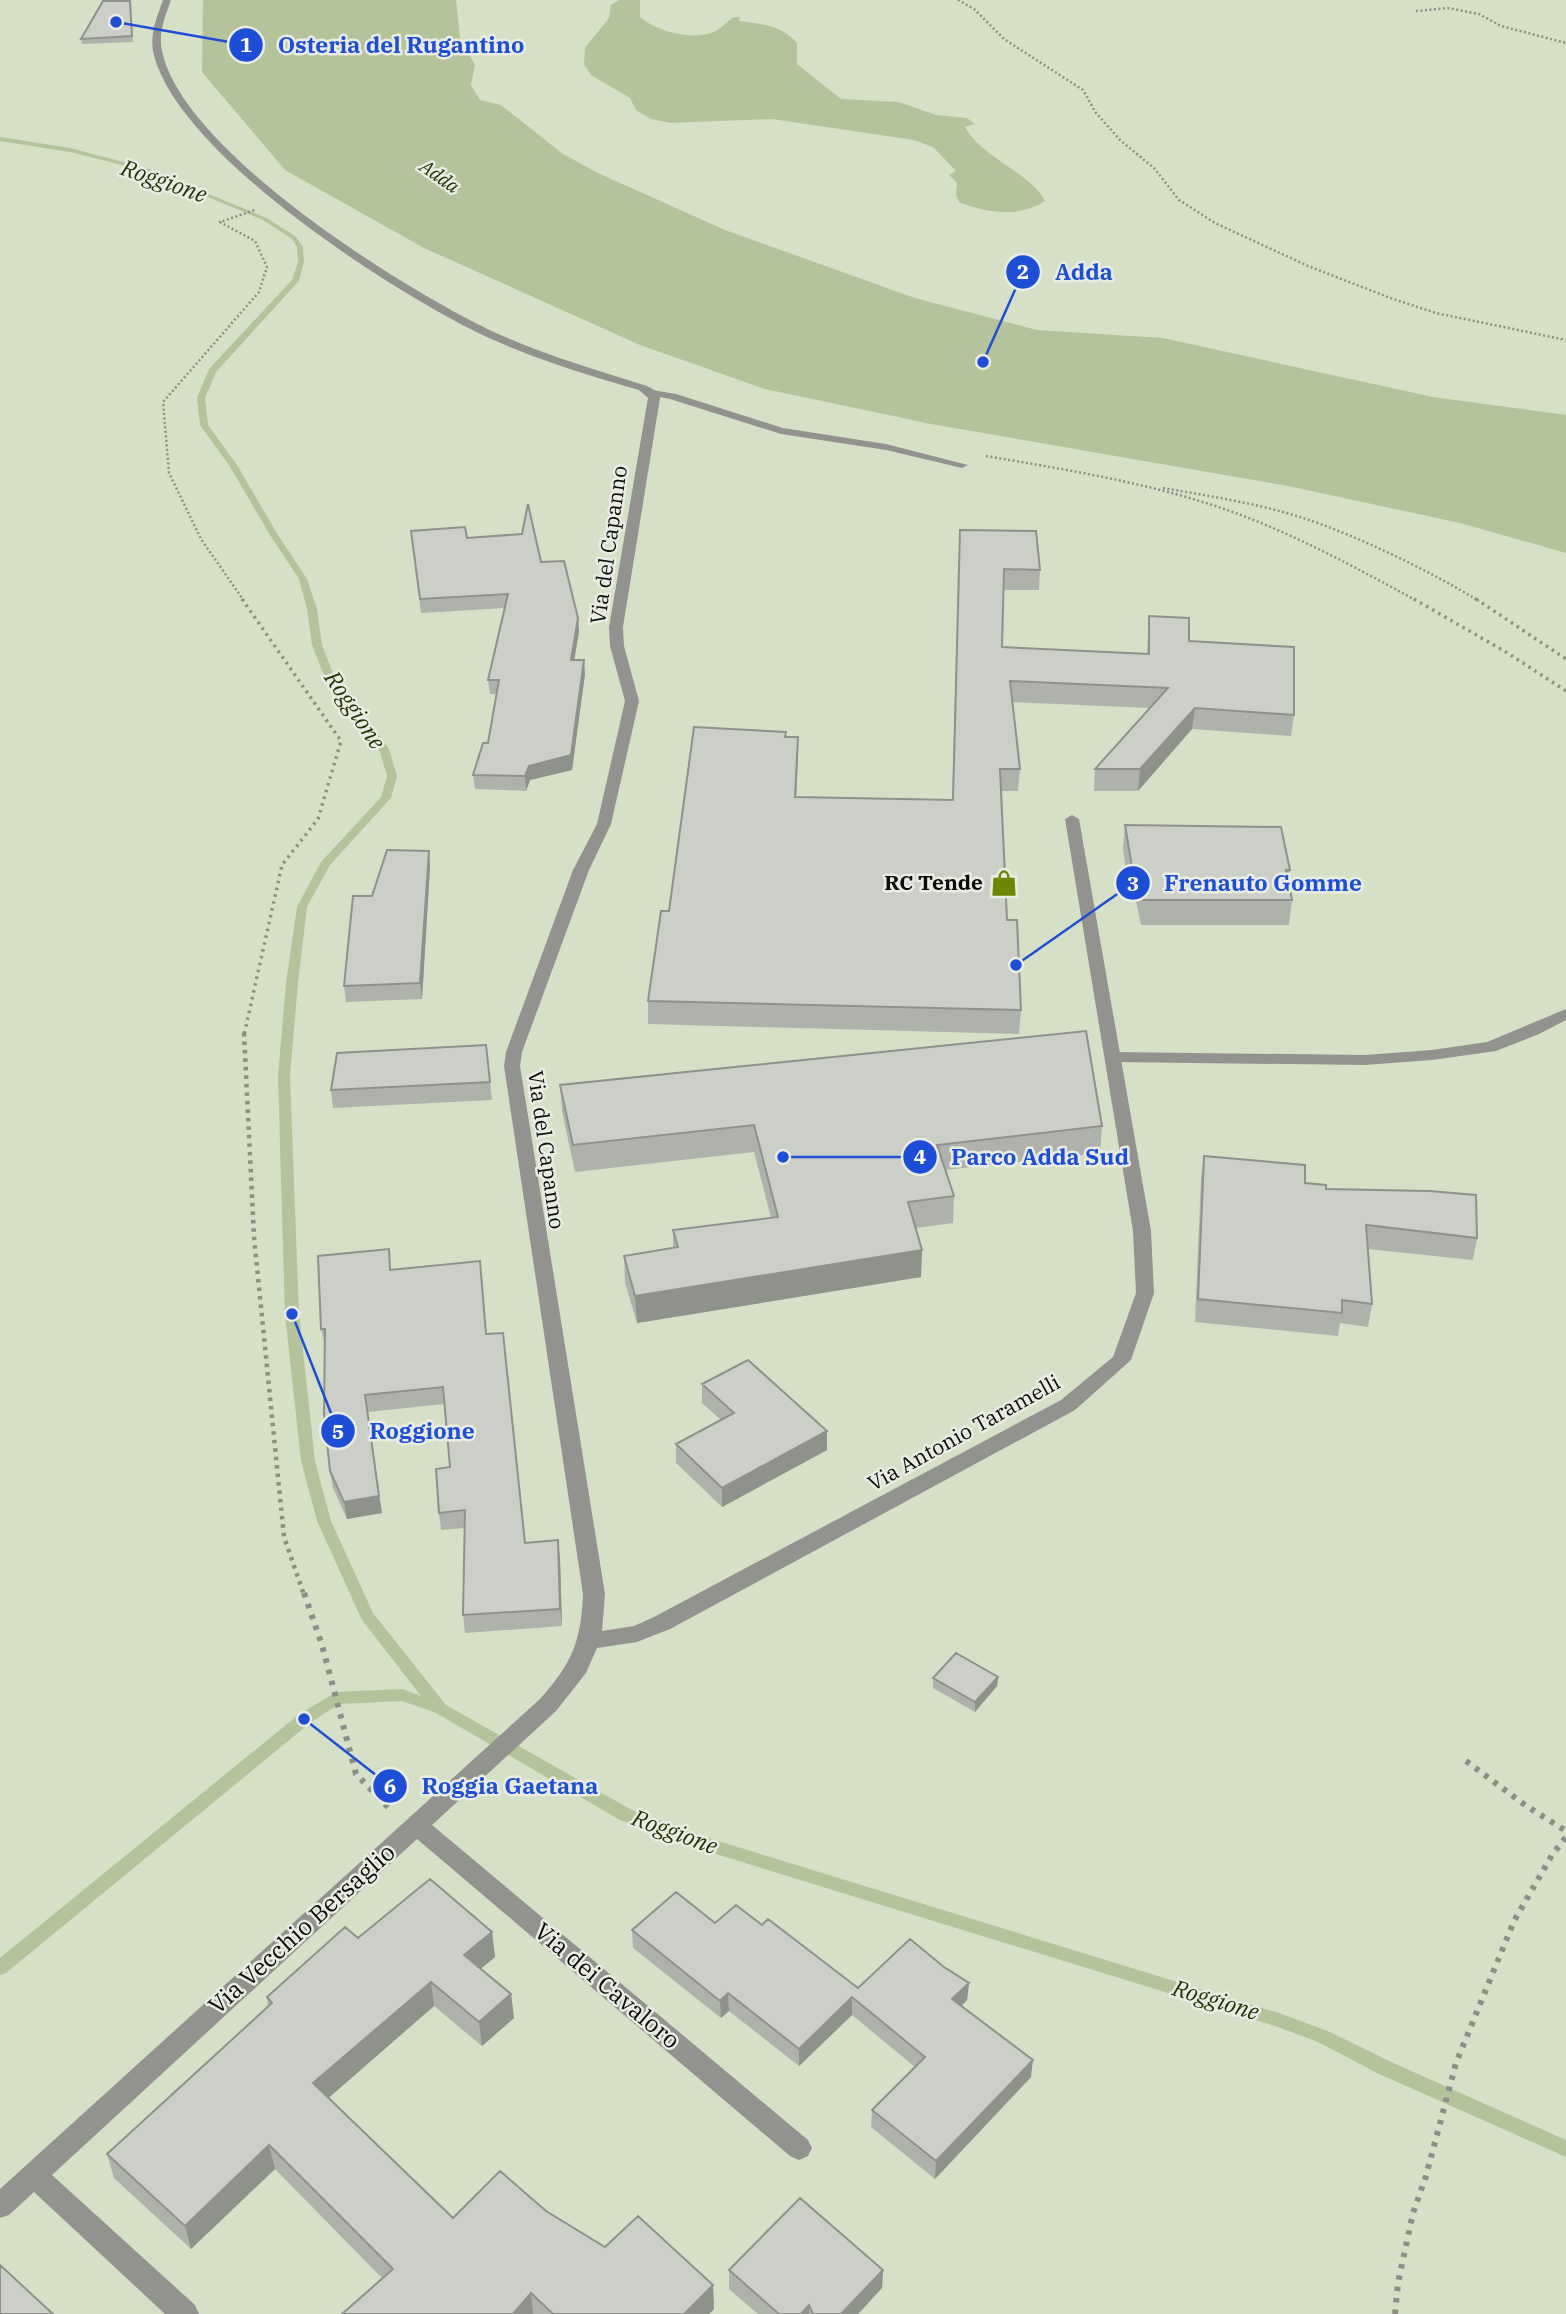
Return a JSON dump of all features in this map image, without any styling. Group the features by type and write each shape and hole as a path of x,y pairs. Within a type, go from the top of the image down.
{"street":[{"path":"167,0 157,28 157,50 167,80 203,131 259,186 387,276 491,334 543,358 781,431 895,449 962,465"},
{"name":"Via del Capanno","path":"590,1641 594,1626 594,1594 512,1066 514,1052 581,870 606,818 632,701 617,646 617,627 623,572 654,398 652,393"},
{"name":"Via Antonio Taramelli","path":"590,1641 637,1634 662,1623 1068,1405 1121,1360 1145,1293 1142,1231 1072,819"},
{"path":"1113,1057 1365,1060 1432,1055 1490,1047 1533,1031 1566,1014"},
{"name":"Via Vecchio Bersaglio","path":"0,2206 527,1724 570,1682 587,1653 590,1641"},
{"name":"Via dei Cavaloro","path":"413,1827 799,2148"},
{"path":"34,2175 185,2314"}],"path":[{"path":"958,0 974,9 1004,39 1083,90 1096,113 1121,141 1154,169 1179,200 1215,223 1308,266 1393,299 1436,313 1566,340"},
{"path":"1416,11 1448,8 1479,14 1500,26 1566,43"},
{"path":"256,210 220,222 255,241 267,267 258,292 163,402 169,473 201,539 341,741 318,818 282,864 244,1031 254,1237 284,1537 322,1645 356,1774 413,1827"},
{"path":"983,455 1260,506 1301,517 1446,580 1507,617 1566,659"},
{"path":"1131,483 1216,506 1257,522 1389,584 1503,649 1566,691"},
{"path":"1466,1761 1525,1805 1566,1831"},
{"path":"1395,2314 1398,2283 1413,2213 1426,2176 1456,2063 1514,1921 1552,1855 1566,1837"}],"shaded area":[{"path":"0,0 1566,0 1566,2314 0,2314"}],"water":[{"path":"203,0 456,0 460,38 475,65 471,85 480,100 501,105 563,154 598,173 725,230 915,298 1037,330 1163,338 1433,397 1566,415 1566,553 1460,523 1288,486 931,424 765,389 640,345 424,248 285,170 202,72"},
{"path":"619,0 640,0 640,17 655,26 684,35 711,33 734,17 740,17 739,21 771,26 797,43 797,64 841,99 899,102 936,115 967,118 975,124 965,127 972,138 1029,182 1045,201 1013,212 980,209 959,202 956,195 957,183 949,175 956,171 933,147 914,140 772,119 671,123 651,119 636,110 630,98 591,75 584,64 585,48 609,18 611,5"}],"building":[{"path":"103,1 130,1 132,36 81,39"},
{"path":"528,504 541,562 564,561 578,618 571,660 584,660 571,755 529,766 525,776 473,775 483,743 488,743 499,680 488,680 508,594 420,599 411,531 465,527 467,538 522,534"},
{"path":"960,530 1036,531 1040,570 1004,569 1002,647 1149,654 1149,616 1189,618 1189,641 1294,647 1294,715 1195,708 1140,769 1095,769 1168,688 1010,681 1020,769 1000,769 1007,920 1017,920 1021,1010 648,1001 661,911 669,911 694,727 786,732 785,737 798,737 795,797 953,800"},
{"path":"1125,825 1281,827 1290,870 1286,870 1292,900 1143,900 1136,867 1132,867"},
{"path":"387,850 429,851 420,983 344,986 353,896 372,896"},
{"path":"1086,1031 1102,1126 937,1145 954,1196 908,1202 922,1250 635,1296 624,1256 678,1247 673,1230 778,1217 754,1125 573,1145 560,1085"},
{"path":"486,1045 490,1082 331,1090 337,1053"},
{"path":"1204,1156 1305,1165 1305,1183 1326,1185 1326,1189 1429,1191 1476,1195 1477,1238 1366,1225 1372,1304 1342,1300 1342,1313 1198,1299"},
{"path":"389,1249 390,1270 480,1261 486,1334 503,1333 525,1543 558,1540 560,1609 463,1615 465,1510 439,1513 436,1469 450,1467 443,1387 365,1395 379,1496 344,1502 330,1471 324,1414 325,1329 321,1329 318,1256"},
{"path":"748,1360 827,1431 722,1488 676,1444 734,1413 702,1384"},
{"path":"956,1653 998,1677 975,1702 933,1678"},
{"path":"430,1879 492,1932 464,1955 511,1994 479,2022 431,1982 313,2083 453,2218 500,2171 546,2211 605,2247 638,2216 713,2285 684,2314 553,2314 531,2293 513,2314 342,2314 393,2269 269,2145 185,2226 107,2154 272,2003 267,1997 345,1927 358,1938"},
{"path":"676,1892 715,1923 736,1905 762,1925 768,1919 858,1988 910,1939 944,1967 969,1983 952,1999 1033,2060 936,2161 872,2110 925,2057 852,1997 799,2049 728,1993 720,2001 632,1930"},
{"path":"800,2198 883,2270 841,2314 813,2314 809,2305 801,2314 779,2314 729,2270"},
{"path":"0,2265 53,2314 0,2314"}],"waterway":[{"name":"Roggione","path":"0,139 70,150 144,169 265,219 294,238 300,247 301,262 295,281 212,371 201,398 204,425 233,465 303,579 312,609 317,645 330,678 384,749 392,776 386,798 325,864 302,907 284,1076 292,1314 308,1461 324,1521 367,1616 441,1709"},
{"path":"0,1968 304,1719 336,1698 403,1695 441,1709"},
{"name":"Roggione","path":"441,1709 626,1815 703,1843 1276,2019 1324,2037 1383,2067 1566,2149"}],"place":[{"name":"Osteria del Rugantino","path":"116,22"},
{"name":"Adda","path":"983,362"},
{"name":"RC Tende","path":"1004,883"},
{"name":"Frenauto Gomme","path":"1016,965"},
{"name":"Parco Adda Sud","path":"783,1157"},
{"name":"Roggione","path":"292,1314"},
{"name":"Roggia Gaetana","path":"304,1719"}]}
